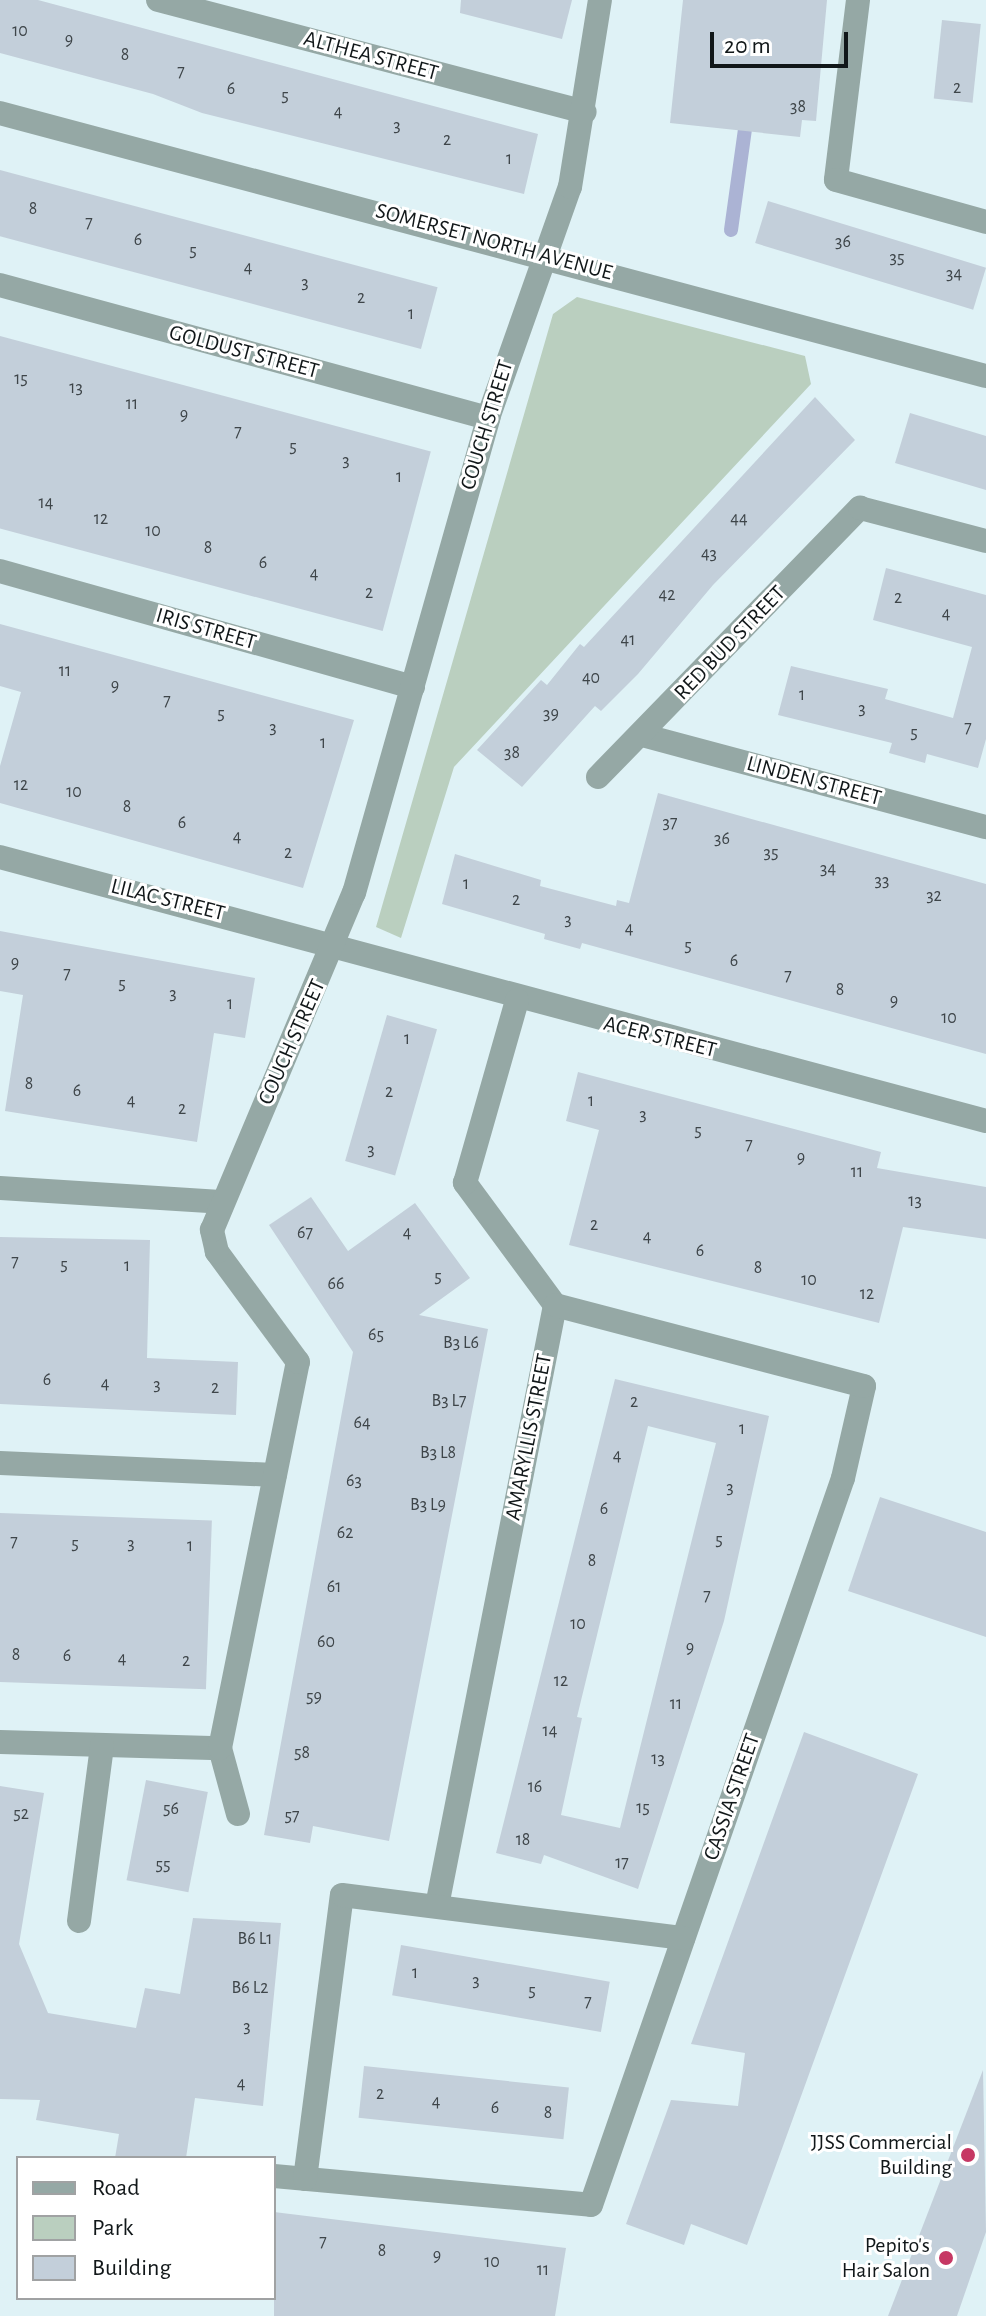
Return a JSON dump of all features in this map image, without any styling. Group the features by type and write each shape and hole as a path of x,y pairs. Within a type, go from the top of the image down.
{"street":[{"name":"ALTHEA STREET","path":"158,0 237,10 585,112"},
{"name":"COUCH STREET","path":"238,1814 220,1748 298,1362 217,1252 212,1230 221,1202 336,943 413,687 488,418 570,187 585,112 600,0"},
{"path":"858,0 836,180 986,222"},
{"name":"SOMERSET NORTH AVENUE","path":"0,113 986,376"},
{"name":"GOLDUST STREET","path":"0,285 488,418"},
{"name":"RED BUD STREET","path":"598,777 860,508 986,541"},
{"name":"IRIS STREET","path":"0,571 413,687"},
{"name":"LINDEN STREET","path":"642,735 986,827"},
{"name":"LILAC STREET","path":"0,857 336,943"},
{"name":"ACER STREET","path":"336,943 517,1000 986,1121"},
{"path":"517,1000 465,1183 555,1305"},
{"path":"0,1188 221,1202"},
{"name":"CASSIA STREET","path":"305,2179 591,2205 843,1478 864,1386 555,1305"},
{"name":"AMARYLLIS STREET","path":"437,1906 555,1305"},
{"path":"0,1463 275,1475"},
{"path":"0,1742 220,1748"},
{"path":"79,1921 102,1746"},
{"path":"276,2176 305,2179 342,1895 683,1938"}],"green space":[{"path":"577,297 805,356 811,384 454,767 401,938 376,927 553,314"}],"building":[{"path":"0,0 38,0 538,134 524,194 202,113 153,94 0,53"},
{"path":"461,0 572,0 562,39 460,13"},
{"path":"683,0 827,0 816,121 802,120 800,137 670,123"},
{"path":"942,20 981,24 973,103 934,99"},
{"path":"0,170 438,287 421,349 0,236"},
{"path":"768,201 986,268 973,310 755,243"},
{"path":"0,336 431,451 383,631 0,529"},
{"path":"815,397 855,440 713,585 638,674 601,711 595,706 522,787 477,750 541,680 547,685 580,644 584,647"},
{"path":"910,413 986,436 986,490 895,463"},
{"path":"886,568 986,595 986,739 978,768 927,754 925,763 889,753 892,743 778,715 791,666 888,689 885,699 953,718 972,647 873,620"},
{"path":"0,624 354,720 303,888 0,803 0,766 21,692 0,686"},
{"path":"658,793 986,884 986,1054 582,943 580,949 544,939 545,934 442,904 455,854 541,880 540,886 616,906 617,900 629,903"},
{"path":"0,931 255,978 245,1038 214,1033 197,1142 5,1111 23,995 0,991"},
{"path":"387,1015 437,1029 395,1175 345,1161"},
{"path":"578,1072 881,1152 877,1168 986,1187 986,1239 903,1227 879,1323 569,1245 599,1130 566,1121"},
{"path":"311,1197 348,1251 415,1203 470,1278 419,1315 488,1329 389,1841 313,1826 310,1843 264,1835 353,1352 269,1225"},
{"path":"0,1237 150,1240 147,1358 238,1362 236,1415 0,1404"},
{"path":"615,1379 769,1416 724,1621 638,1889 544,1855 541,1864 496,1853","holes":["648,1426 716,1443 620,1828 561,1815 582,1718 577,1717"]},
{"path":"880,1497 986,1532 986,1637 848,1591"},
{"path":"0,1513 212,1520 206,1689 0,1682"},
{"path":"804,1732 918,1774 747,2245 691,2224 684,2245 626,2224 671,2100 738,2106 745,2053 691,2044"},
{"path":"146,1780 208,1792 188,1892 127,1880"},
{"path":"0,1786 44,1793 19,1944 48,2013 136,2028 145,1988 180,1994 193,1918 281,1923 263,2106 195,2098 186,2156 115,2156 119,2134 36,2120 40,2100 0,2099"},
{"path":"401,1945 610,1982 601,2032 392,1995"},
{"path":"364,2066 569,2088 563,2139 359,2118"},
{"name":"JJSS Commercial Building","path":"983,2070 986,2232 957,2316 888,2316"},
{"path":"276,2212 566,2248 555,2316 274,2316"}],"waterway":[{"path":"731,230 747,115"}],"place":[{"name":"JJSS Commercial Building","path":"968,2155"},
{"name":"Pepito's Hair Salon","path":"946,2258"}]}
